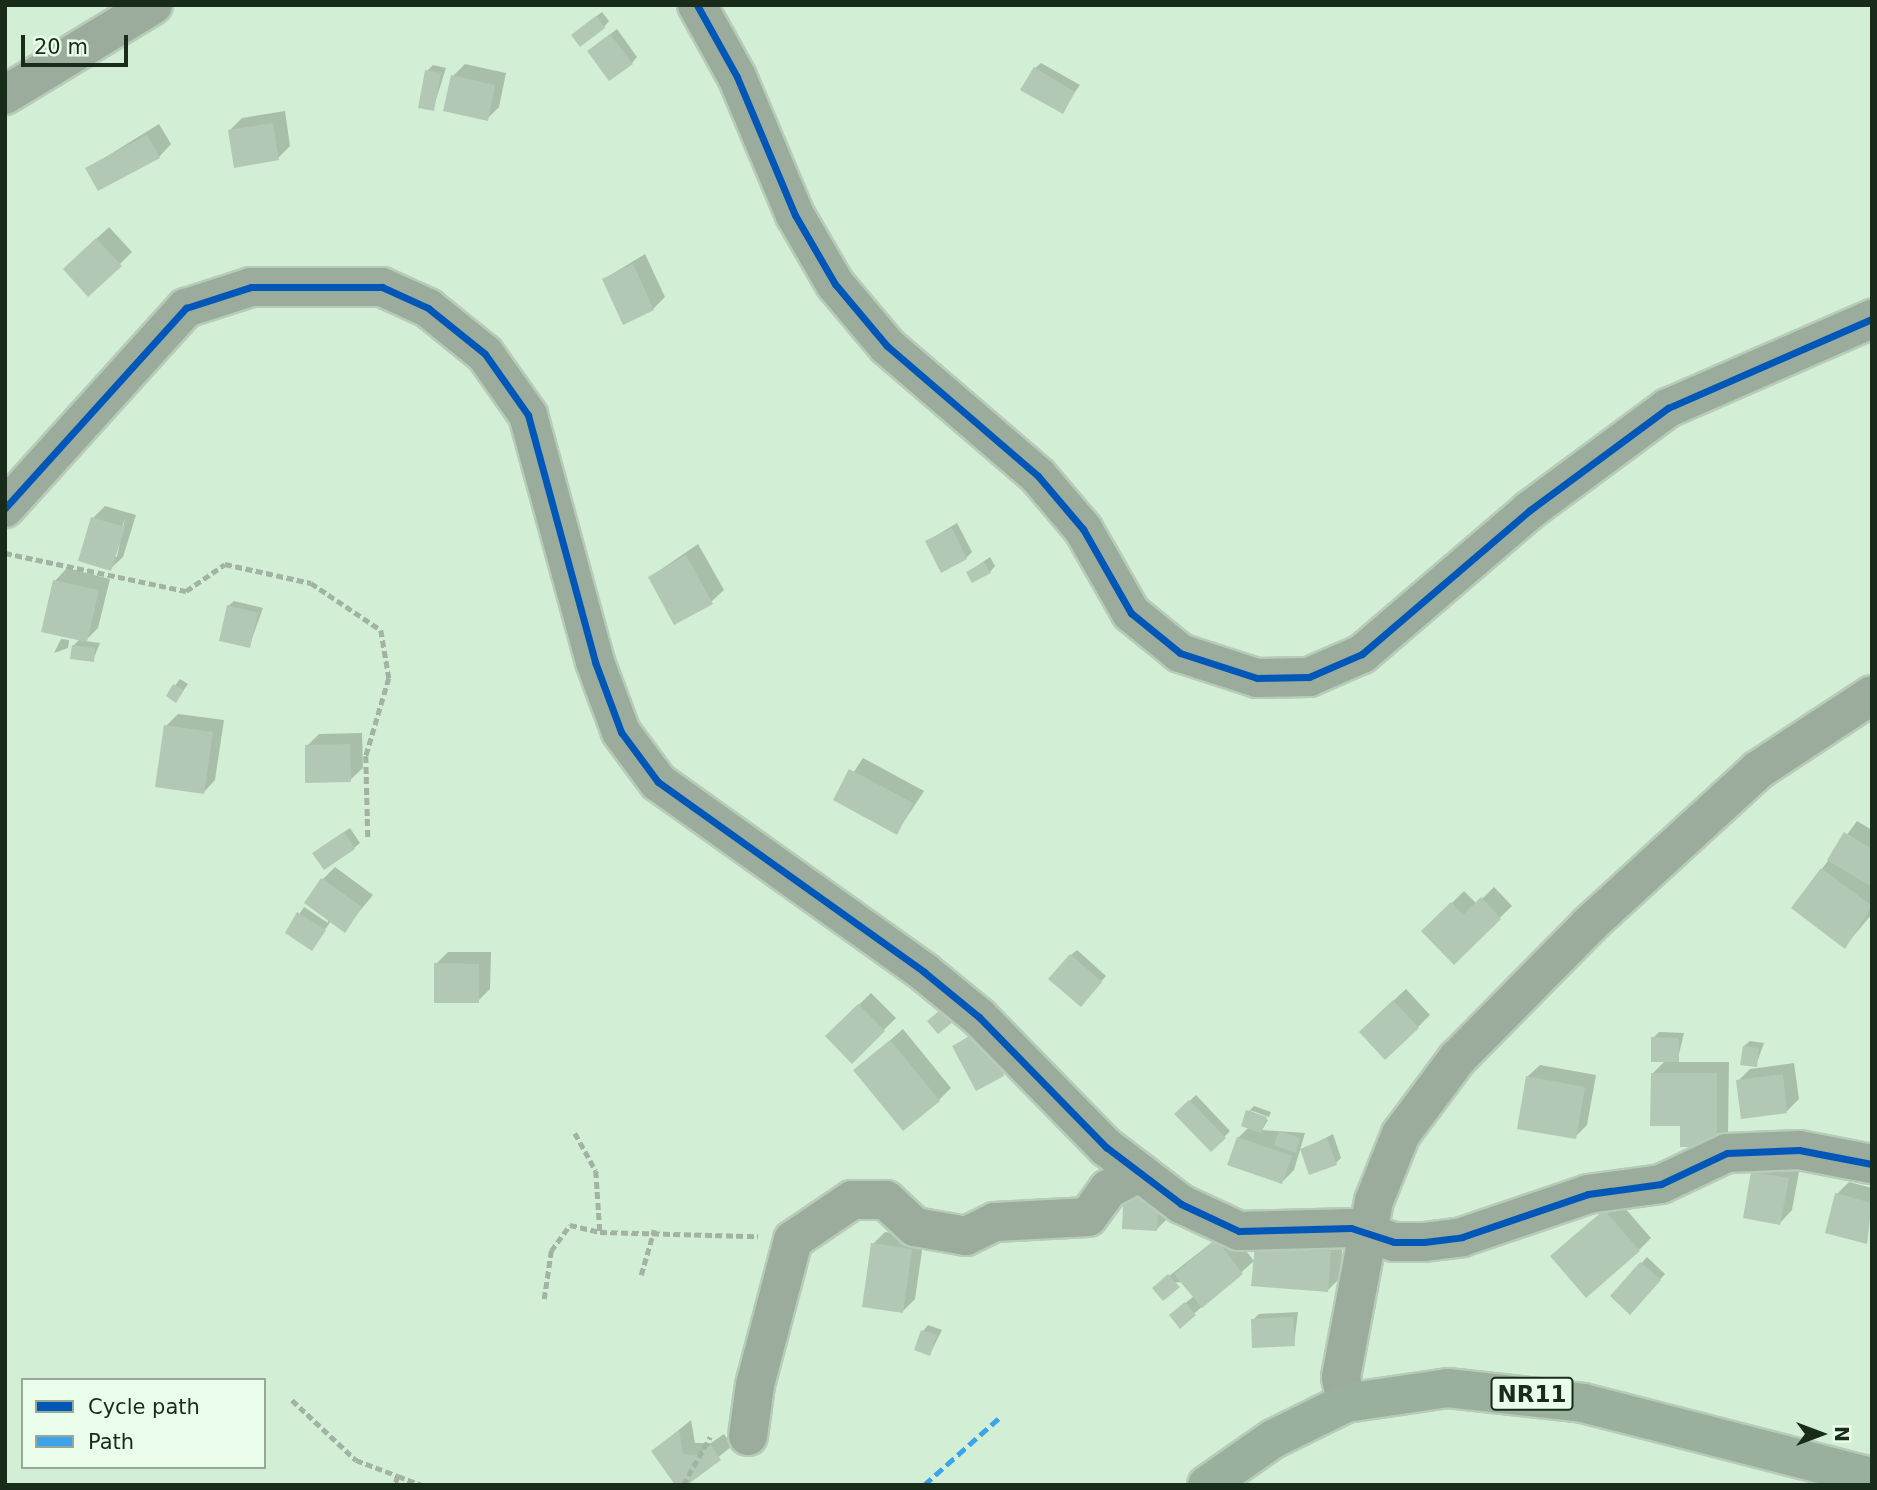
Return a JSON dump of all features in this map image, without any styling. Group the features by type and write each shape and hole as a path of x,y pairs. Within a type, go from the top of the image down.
{"highway":[{"name":"NR11","path":"1207,1485 1273,1439 1346,1403 1448,1388 1514,1391 1703,1429 1872,1477"}],"street":[{"path":"5,95 153,5"},
{"path":"696,5 737,77 794,215 835,284 878,336 1038,476 1083,529 1131,612 1180,653 1257,678 1309,677 1362,654 1530,510 1668,408 1872,318"},
{"path":"5,508 186,307 251,287 317,282 382,287 428,307 485,354 528,415 595,662 621,732 658,782 924,971 1140,1173 1181,1204 1239,1231 1369,1233 1394,1242 1462,1237 1588,1194 1661,1184 1727,1153 1799,1150 1872,1164"},
{"path":"1346,1403 1341,1377 1374,1201 1401,1134 1492,1021 1758,770 1872,695"},
{"path":"748,1436 793,1240 852,1200 886,1200 915,1227 941,1237 966,1236 996,1222 1088,1217 1108,1189 1140,1173"}],"path":[{"path":"5,553 186,591 225,564 311,583 381,630 388,678 366,756 368,838"},
{"path":"575,1133 596,1171 600,1232"},
{"path":"544,1299 551,1251 570,1225 600,1232 654,1230 793,1240"},
{"path":"641,1275 654,1230"},
{"path":"292,1400 356,1460 421,1485"},
{"path":"395,1485 398,1476"}],"building":[{"path":"596,16 605,28 580,47 571,35"},
{"path":"610,34 633,64 609,81 587,51"},
{"path":"1034,67 1075,92 1063,114 1020,90"},
{"path":"425,70 441,73 434,111 418,108"},
{"path":"451,75 495,85 488,121 443,111"},
{"path":"273,123 279,160 234,168 228,130"},
{"path":"147,135 160,158 98,191 85,168"},
{"path":"96,238 122,266 88,297 63,269"},
{"path":"633,264 654,310 623,325 602,279"},
{"path":"91,517 125,527 111,571 78,561"},
{"path":"952,528 967,559 941,573 925,541"},
{"path":"686,555 713,604 674,625 648,577"},
{"path":"984,562 991,573 972,583 966,572"},
{"path":"53,580 99,590 87,642 41,632"},
{"path":"227,605 258,613 250,648 219,641"},
{"path":"72,645 95,648 94,662 70,659"},
{"path":"173,684 184,690 176,703 166,696"},
{"path":"164,725 213,732 204,794 155,787"},
{"path":"350,744 351,782 305,783 305,745"},
{"path":"849,769 913,803 897,835 833,800"},
{"path":"344,832 355,849 324,870 312,853"},
{"path":"1844,832 1872,849 1872,887 1827,860"},
{"path":"1821,868 1872,906 1845,949 1791,908"},
{"path":"321,878 362,907 345,933 304,903"},
{"path":"1481,897 1501,919 1454,965 1421,931 1451,902 1463,915"},
{"path":"297,912 326,930 312,951 285,933"},
{"path":"1070,954 1102,982 1081,1007 1048,979"},
{"path":"434,963 479,964 479,1003 434,1003"},
{"path":"1393,1000 1419,1028 1385,1060 1359,1032"},
{"path":"858,1004 885,1031 852,1064 825,1036"},
{"path":"944,1007 954,1021 938,1034 927,1021"},
{"path":"979,1031 1004,1076 976,1091 952,1046"},
{"path":"1651,1037 1679,1038 1679,1062 1651,1062"},
{"path":"890,1040 940,1101 903,1131 853,1070"},
{"path":"1743,1046 1759,1048 1757,1067 1740,1065"},
{"path":"1651,1073 1717,1073 1717,1147 1680,1147 1680,1126 1650,1126"},
{"path":"1783,1074 1787,1113 1741,1119 1736,1080"},
{"path":"1526,1076 1585,1087 1576,1139 1517,1129"},
{"path":"1189,1100 1226,1138 1211,1152 1174,1114"},
{"path":"1246,1110 1267,1117 1261,1133 1241,1126"},
{"path":"1279,1131 1300,1138 1296,1153 1274,1145"},
{"path":"1237,1137 1292,1156 1282,1184 1227,1165"},
{"path":"1327,1138 1337,1165 1309,1175 1300,1149"},
{"path":"1751,1172 1789,1178 1780,1225 1743,1218"},
{"path":"1124,1186 1160,1187 1157,1231 1122,1229"},
{"path":"1835,1193 1872,1203 1867,1244 1825,1233"},
{"path":"1604,1210 1640,1251 1586,1298 1550,1256"},
{"path":"1216,1239 1243,1274 1202,1308 1174,1274"},
{"path":"871,1243 912,1249 903,1313 862,1307"},
{"path":"1255,1245 1331,1251 1328,1292 1251,1286"},
{"path":"1640,1262 1661,1280 1630,1315 1610,1296"},
{"path":"1168,1274 1180,1287 1163,1301 1152,1288"},
{"path":"1185,1302 1196,1315 1180,1329 1169,1315"},
{"path":"1293,1317 1295,1346 1252,1348 1251,1319"},
{"path":"921,1330 937,1335 930,1356 914,1350"},
{"path":"679,1430 683,1454 697,1455 711,1445 721,1460 687,1485 675,1485 651,1451"}],"marked path":[{"path":"924,1485 1000,1417"}],"cycle path":[{"path":"697,5 737,77 795,215 835,284 887,346 1038,476 1083,529 1131,613 1180,653 1257,678 1309,677 1362,654 1530,510 1668,408 1872,319"},
{"path":"5,508 186,308 251,287 382,287 428,308 485,354 528,415 595,662 621,732 658,782 924,972 979,1017 1106,1147 1181,1204 1239,1231 1351,1228 1394,1242 1424,1242 1462,1237 1588,1194 1661,1184 1727,1153 1799,1150 1872,1164"}]}
